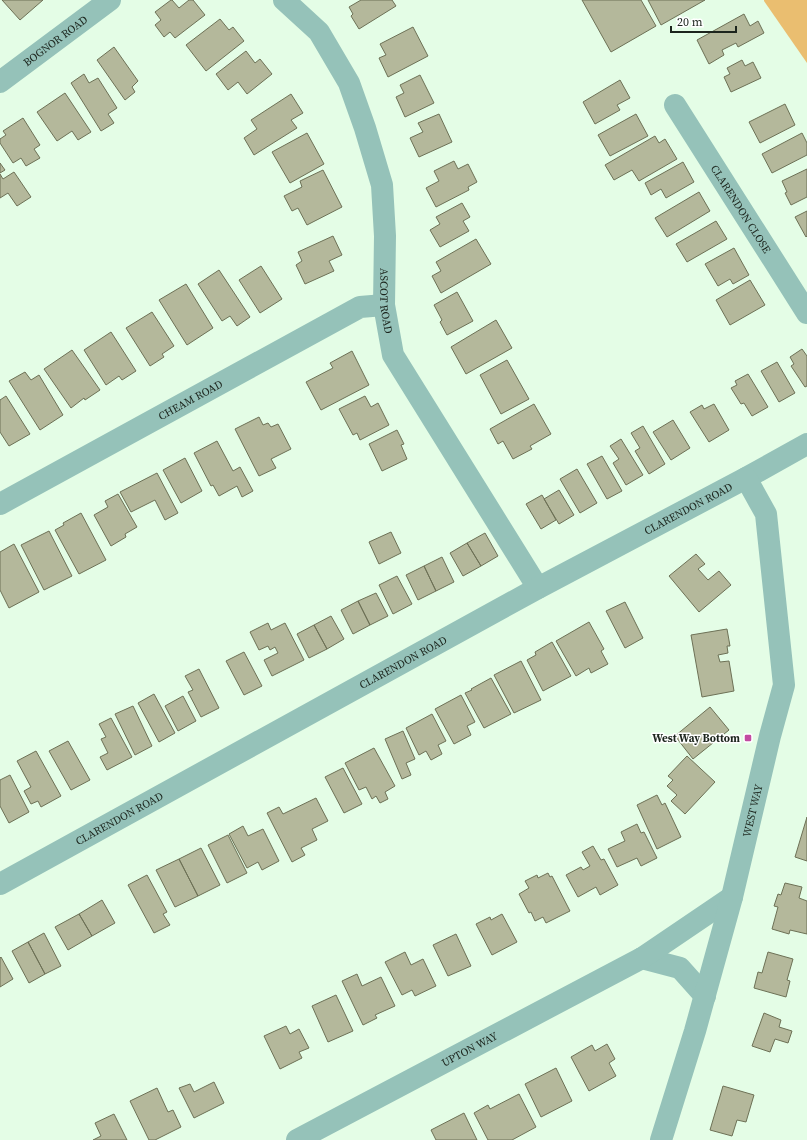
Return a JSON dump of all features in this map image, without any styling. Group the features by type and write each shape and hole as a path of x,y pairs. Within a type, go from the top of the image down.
{"street":[{"name":"BOGNOR ROAD","path":"0,82 110,0"},
{"name":"ASCOT ROAD","path":"284,0 318,32 349,83 365,128 382,185 385,236 384,305 393,355 538,588"},
{"name":"CLARENDON CLOSE","path":"675,105 807,313"},
{"name":"CHEAM ROAD","path":"0,504 360,307 384,305"},
{"name":"CLARENDON ROAD","path":"0,884 538,588 807,444"},
{"name":"WEST WAY","path":"661,1140 696,1030 732,897 784,685 766,514 746,478"},
{"name":"UPTON WAY","path":"297,1140 642,958 732,897"},
{"path":"642,958 680,968 705,996"}],"shaded area":[{"path":"807,0 807,63 764,1"}],"building":[{"path":"2,0 43,0 20,20"},
{"path":"171,0 179,8 189,0 193,0 205,15 175,38 170,32 164,37 155,25 161,20 155,12"},
{"path":"361,0 392,0 396,6 359,29 351,16 353,14 349,7"},
{"path":"582,0 641,0 656,26 611,52"},
{"path":"648,0 705,0 661,25"},
{"path":"744,14 750,26 758,21 764,33 738,47 736,43 722,50 724,55 709,64 697,40"},
{"path":"220,19 229,30 233,27 244,41 206,71 186,45"},
{"path":"413,27 428,56 388,77 379,58 386,55 380,44"},
{"path":"114,47 138,81 132,87 135,92 125,100 97,60"},
{"path":"246,51 255,63 260,59 272,74 247,94 238,82 228,90 216,74"},
{"path":"742,60 745,66 753,62 761,78 731,92 724,77 730,74 727,68"},
{"path":"84,74 89,83 98,78 117,108 108,114 114,123 101,131 71,83"},
{"path":"420,75 434,103 405,117 396,97 404,93 400,85"},
{"path":"620,80 630,98 617,105 620,110 595,124 583,102"},
{"path":"65,93 91,132 78,140 72,131 57,141 37,112"},
{"path":"291,94 303,113 291,120 297,128 254,155 244,138 257,129 251,120"},
{"path":"785,104 795,125 760,143 749,122"},
{"path":"439,114 452,142 419,157 410,138 423,132 418,123"},
{"path":"636,114 648,136 610,156 598,135"},
{"path":"23,118 40,145 34,149 40,158 26,166 21,158 13,163 0,143 0,139 6,135 3,131"},
{"path":"307,133 324,164 290,183 272,152"},
{"path":"802,133 807,143 807,155 772,173 762,154"},
{"path":"655,136 659,143 665,139 677,159 639,181 632,170 614,180 605,165"},
{"path":"454,161 458,169 468,164 477,182 468,187 469,190 436,207 426,188 439,181 434,171"},
{"path":"683,162 694,182 666,198 661,189 651,195 645,183"},
{"path":"0,163 5,170 0,173"},
{"path":"807,169 807,197 791,205 785,193 787,192 782,181"},
{"path":"323,170 342,207 307,225 298,208 292,211 284,196 302,187 300,181"},
{"path":"14,172 31,197 17,206 8,193 0,198 0,174 3,179"},
{"path":"699,192 710,211 667,237 655,218"},
{"path":"462,203 470,217 463,221 469,231 440,247 430,230 440,224 436,217"},
{"path":"807,211 807,236 806,237 795,217"},
{"path":"716,221 727,239 687,262 676,244"},
{"path":"333,236 342,255 329,261 334,271 305,284 296,265 302,261 298,252"},
{"path":"476,239 491,264 441,293 432,276 441,271 436,262"},
{"path":"734,248 749,275 733,284 730,279 718,286 705,264"},
{"path":"261,266 282,299 260,313 239,280"},
{"path":"219,270 250,317 237,326 230,316 222,321 198,284"},
{"path":"750,280 765,305 730,325 716,300"},
{"path":"186,284 213,328 187,345 159,300"},
{"path":"457,292 473,321 447,335 440,322 442,320 434,305"},
{"path":"152,312 174,346 162,354 164,357 150,366 126,328"},
{"path":"496,320 512,348 466,374 451,347"},
{"path":"111,332 136,371 122,380 119,376 106,385 84,350"},
{"path":"802,349 807,356 807,386 805,387 791,366 794,364 790,357"},
{"path":"72,350 100,390 85,400 84,398 71,408 44,369"},
{"path":"352,351 369,385 321,410 306,382 333,368 330,363"},
{"path":"507,360 529,399 501,414 480,375"},
{"path":"777,362 795,393 779,402 761,371"},
{"path":"25,372 31,380 39,375 63,415 40,430 9,381"},
{"path":"748,374 768,407 752,416 744,403 741,404 731,388 737,385 735,381"},
{"path":"6,396 30,434 9,446 0,432 0,400"},
{"path":"365,396 371,407 378,403 389,425 360,440 357,433 353,435 339,409"},
{"path":"534,404 551,434 530,446 532,449 513,459 503,441 498,444 490,429"},
{"path":"714,404 729,430 709,442 690,412 702,405 704,409"},
{"path":"259,417 263,425 268,423 271,427 278,424 291,449 271,459 276,468 259,476 235,429"},
{"path":"673,420 690,448 671,460 653,432"},
{"path":"643,426 665,464 649,474 635,451 640,448 631,433"},
{"path":"397,430 404,444 401,445 407,459 382,471 369,444"},
{"path":"621,439 643,475 626,485 613,463 619,459 610,446"},
{"path":"217,441 233,471 240,467 253,491 242,497 237,486 219,496 213,485 211,486 194,453"},
{"path":"602,456 622,491 607,499 587,464"},
{"path":"185,458 202,491 181,503 163,470"},
{"path":"577,469 597,503 580,513 560,479"},
{"path":"157,473 178,513 165,520 155,500 131,512 120,492"},
{"path":"559,490 574,515 559,524 544,499"},
{"path":"118,494 137,527 125,534 126,537 111,546 94,515 108,507 105,501"},
{"path":"542,495 556,520 541,529 526,504"},
{"path":"81,513 106,560 79,574 55,530 64,525 63,523"},
{"path":"49,531 72,576 44,590 21,545"},
{"path":"391,532 401,553 379,564 369,542"},
{"path":"485,533 498,556 481,566 467,543"},
{"path":"467,543 481,566 463,576 450,553"},
{"path":"14,544 39,592 9,608 0,590 0,552"},
{"path":"696,554 705,564 698,569 708,580 719,571 731,585 699,612 669,576"},
{"path":"442,557 454,582 436,591 424,566"},
{"path":"424,566 436,591 418,600 406,575"},
{"path":"397,576 412,604 393,614 379,585"},
{"path":"376,593 388,616 370,625 358,601"},
{"path":"358,601 370,625 353,634 341,610"},
{"path":"625,602 643,638 625,648 606,611"},
{"path":"331,616 344,639 327,649 314,625"},
{"path":"589,622 604,649 601,651 608,664 591,673 589,668 576,676 556,641"},
{"path":"268,623 271,630 285,623 304,660 272,676 264,660 278,653 275,647 270,650 268,646 259,650 250,632"},
{"path":"314,625 327,649 309,658 297,634"},
{"path":"727,629 730,646 727,646 728,653 718,655 720,662 729,661 734,691 702,697 691,635"},
{"path":"552,642 571,676 543,691 527,660 536,655 535,652"},
{"path":"244,652 262,686 244,695 226,661"},
{"path":"521,661 541,700 514,713 494,675"},
{"path":"199,669 219,708 201,717 188,692 193,690 185,676"},
{"path":"491,678 511,714 484,728 465,693"},
{"path":"154,694 175,733 159,742 138,703"},
{"path":"461,695 475,722 467,726 471,735 454,744 435,709"},
{"path":"183,696 196,721 178,731 165,706"},
{"path":"133,706 152,746 135,755 115,714"},
{"path":"710,707 729,730 693,759 675,736"},
{"path":"432,714 446,741 438,745 442,754 431,760 426,751 419,755 406,728"},
{"path":"111,718 132,757 107,770 100,757 108,753 101,739 106,737 99,724"},
{"path":"403,731 415,759 406,763 411,775 402,779 385,739"},
{"path":"68,741 90,780 71,790 49,751"},
{"path":"374,748 395,786 385,792 388,799 380,803 376,796 372,799 366,787 359,790 345,763"},
{"path":"36,751 61,796 41,807 38,801 31,804 24,791 31,787 17,761"},
{"path":"687,756 715,782 685,814 671,801 677,795 667,786 673,780 668,776"},
{"path":"343,768 362,804 344,813 325,777"},
{"path":"10,775 29,812 9,823 0,806 0,780"},
{"path":"657,795 662,805 665,803 681,837 657,849 637,805"},
{"path":"316,798 328,821 312,829 317,840 301,848 305,855 292,862 267,813 279,807 283,814"},
{"path":"807,817 807,861 795,857"},
{"path":"637,824 641,833 644,832 657,858 641,866 637,858 617,867 608,849 625,841 621,832"},
{"path":"243,826 248,836 263,829 279,861 262,870 258,862 247,868 229,834"},
{"path":"228,835 247,873 227,883 208,845"},
{"path":"593,846 601,860 604,859 618,885 600,895 596,887 578,897 566,875 581,867 583,870 590,866 582,852"},
{"path":"201,848 220,885 198,896 179,859"},
{"path":"179,859 198,896 175,907 156,870"},
{"path":"548,873 550,877 552,876 570,911 546,923 543,917 535,921 519,894 529,888 525,881 537,875 538,878"},
{"path":"147,875 167,912 163,914 170,925 154,933 128,885"},
{"path":"785,883 802,887 799,898 807,901 807,934 790,930 789,934 772,929 778,907 774,906 778,894 781,895"},
{"path":"102,900 115,923 92,936 79,914"},
{"path":"79,914 92,936 68,950 55,927"},
{"path":"502,914 517,942 492,955 476,924 490,917 491,920"},
{"path":"44,933 61,966 45,974 28,942"},
{"path":"456,934 471,966 448,976 433,945"},
{"path":"28,942 45,974 29,983 12,951"},
{"path":"405,952 411,965 423,959 436,986 415,996 412,990 402,995 385,962"},
{"path":"768,952 793,959 787,980 790,981 786,997 754,988 758,972 762,973"},
{"path":"1,957 13,979 0,987 0,958"},
{"path":"357,974 362,986 381,977 395,1006 375,1015 377,1018 363,1025 342,981"},
{"path":"336,995 353,1031 328,1042 312,1006"},
{"path":"764,1013 781,1020 779,1027 792,1031 788,1043 775,1039 770,1052 752,1046"},
{"path":"286,1026 290,1034 299,1029 309,1048 299,1052 302,1058 280,1069 264,1036"},
{"path":"607,1044 615,1059 609,1063 616,1076 589,1091 571,1057 592,1045 595,1051"},
{"path":"556,1068 572,1101 541,1117 525,1084"},
{"path":"214,1082 224,1103 194,1118 179,1088 190,1084 194,1092"},
{"path":"723,1086 754,1095 746,1122 737,1120 732,1136 710,1130"},
{"path":"157,1088 168,1112 173,1110 181,1127 155,1140 149,1140 130,1101"},
{"path":"519,1094 536,1127 512,1140 488,1140 474,1113 488,1105 490,1109"},
{"path":"464,1113 477,1140 436,1140 431,1130"},
{"path":"114,1114 127,1140 93,1140 101,1136 95,1123"}],"place":[{"name":"West Way Bottom","path":"748,738"}]}
